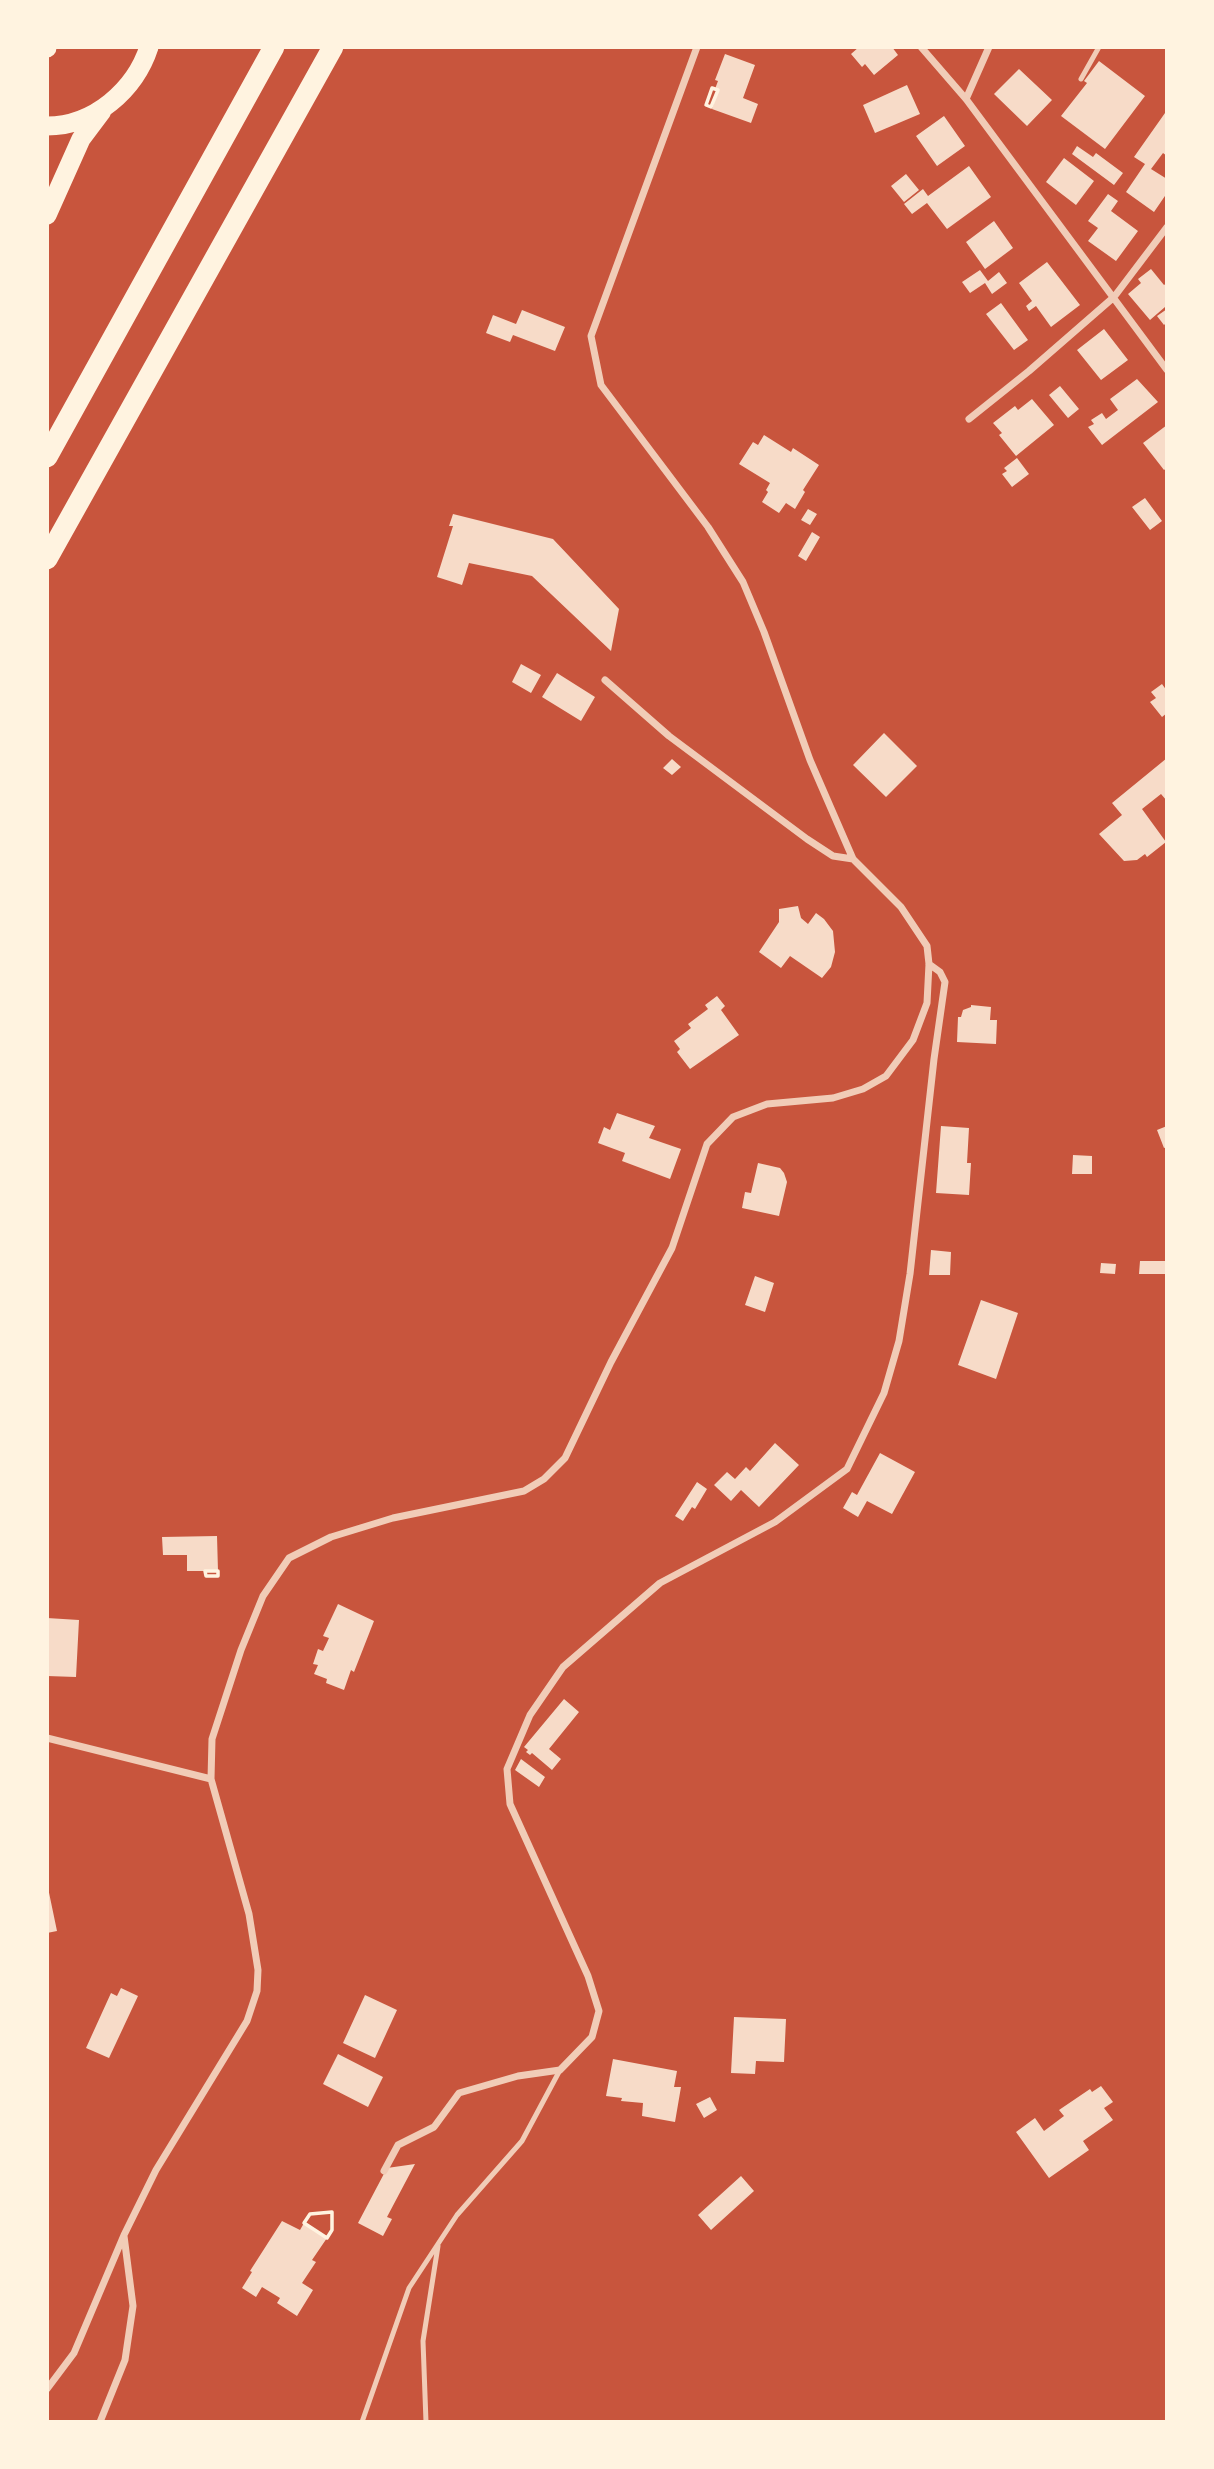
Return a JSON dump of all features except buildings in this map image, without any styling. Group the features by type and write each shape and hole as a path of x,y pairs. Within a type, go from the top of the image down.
{"highway":[{"path":"47,215 81,139 95,119 129,86 145,62 149,47"},
{"path":"47,457 274,47"},
{"path":"47,559 333,47"},
{"path":"47,126 81,120 108,106"}],"street":[{"path":"47,2389 74,2353 124,2235 156,2171 247,2021 257,1991 258,1970 249,1914 211,1779 212,1740 241,1650 263,1596 289,1558 331,1537 393,1518 524,1491 544,1479 565,1458 611,1362 672,1248 707,1144 733,1117 767,1104 833,1098 863,1088 886,1076 913,1040 927,1003 927,946 901,907 853,859 810,760 743,582 708,527 601,385 591,336 697,47"},
{"path":"921,47 966,99 1167,370"},
{"path":"966,99 989,47"},
{"path":"969,419 1114,297 1167,227"},
{"path":"605,681 668,736 807,839 833,856 853,859"},
{"path":"384,2171 398,2145 434,2127 459,2092 518,2076 560,2070 592,2037 599,2011 588,1976 510,1804 507,1769 530,1715 563,1667 660,1583 775,1522 847,1469 884,1393 899,1341 945,982 940,972 929,964"},
{"path":"47,1738 211,1779"},
{"path":"100,2422 125,2360 133,2306 124,2235"}],"lane":[{"path":"1081,79 1098,47"},
{"path":"362,2422 410,2288 457,2215 522,2141 560,2070"},
{"path":"426,2422 423,2341 439,2243"}],"path":[{"path":"712,88 718,90 711,107 706,105 712,88"},
{"path":"332,2212 332,2230 327,2238 304,2223 310,2214 332,2212"}]}
